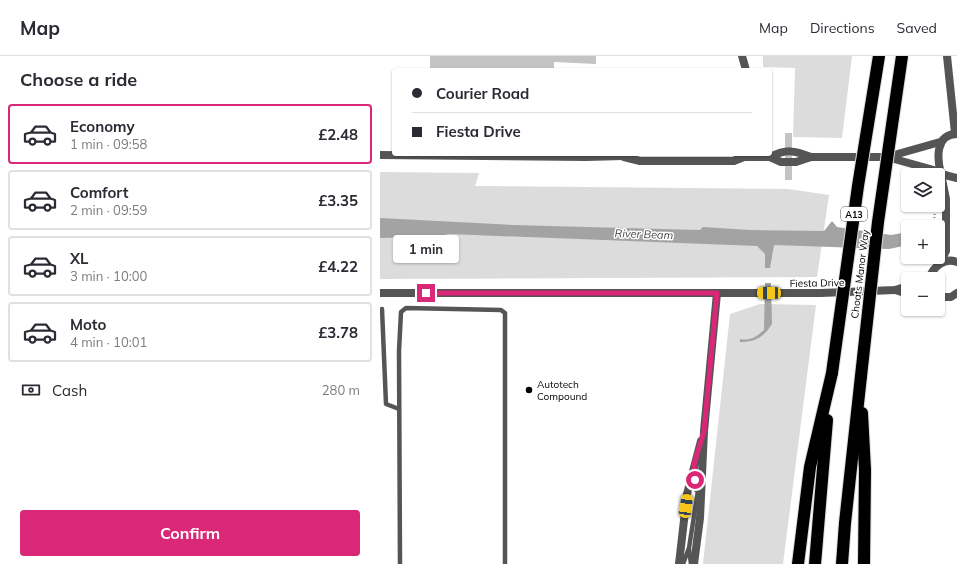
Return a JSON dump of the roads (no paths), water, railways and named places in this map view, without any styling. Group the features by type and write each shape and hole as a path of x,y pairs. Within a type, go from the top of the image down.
{"highway":[{"name":"Choats Manor Way","path":"832,373 858,186 879,56"},
{"name":"Choats Manor Way","path":"861,376 878,222 902,56"},
{"name":"A13","path":"798,564 810,467 832,373"},
{"name":"A13","path":"815,564 832,373"},
{"name":"A13","path":"842,564 861,376"},
{"name":"A13","path":"861,376 865,470 864,564"}],"street":[{"path":"742,56 745,68"},
{"path":"772,154 781,151 796,151 810,157 887,156 940,142 956,133 954,105 947,56"},
{"path":"940,142 939,155 940,168"},
{"path":"380,155 392,155"},
{"path":"623,156 640,161 734,161 742,156"},
{"path":"887,156 925,168"},
{"path":"945,174 957,178"},
{"path":"945,194 945,253"},
{"path":"945,261 947,260 957,262"},
{"path":"933,272 940,264"},
{"name":"Fiesta Drive","path":"380,293 780,294 895,290 901,288"},
{"name":"Fiesta Drive","path":"895,290 901,292"},
{"path":"694,564 700,518 704,431 717,293"},
{"path":"945,297 951,297 957,293"},
{"path":"679,564 687,494 704,431"}],"lane":[{"path":"400,564 400,324 401,312 406,308 502,310 505,313 505,564"},
{"path":"382,309 386,404 399,409"},
{"path":"694,464 696,495"},
{"path":"683,564 689,548 696,495 703,467"},
{"path":"689,548 691,564"}],"water":[{"name":"River Beam","path":"380,218 513,225 700,230 703,227 750,230 824,231 832,221 837,227 891,235 901,233 901,246 889,249 774,245 770,268 765,268 765,254 757,246 449,234 433,237 380,238"},
{"path":"765,283 771,283 772,324 759,338 740,342 740,339 753,338 764,330"}],"place":[{"name":"Autotech Compound","path":"529,390"}]}
